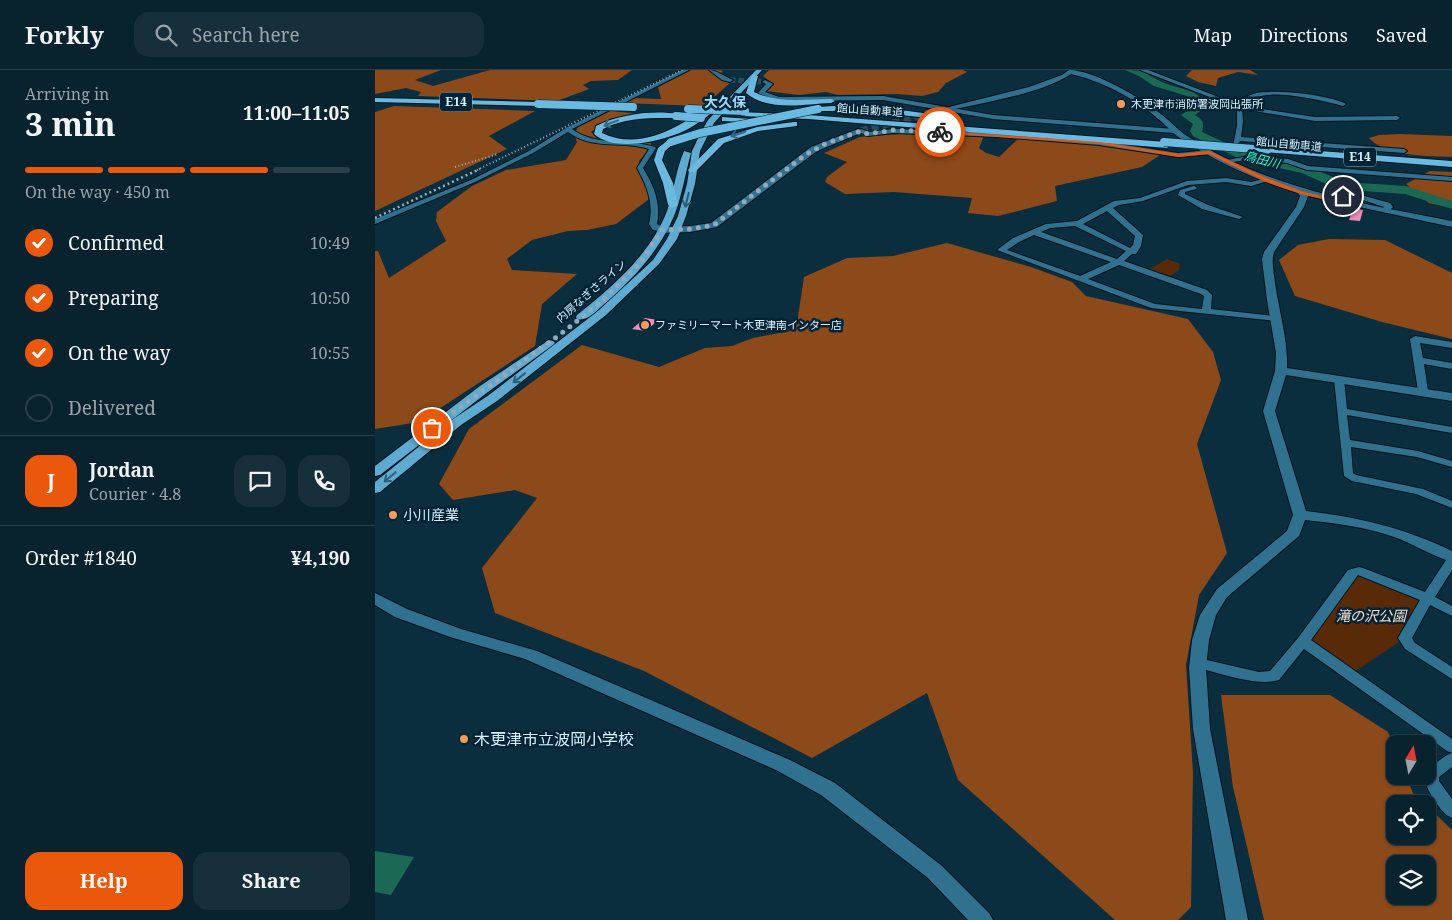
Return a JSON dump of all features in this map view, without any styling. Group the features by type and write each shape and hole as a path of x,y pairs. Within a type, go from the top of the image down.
{"highway":[{"name":"内房なぎさライン","path":"375,472 484,389 566,330 605,298 641,262 662,230 673,205 691,141 696,131 721,100 755,72"},
{"name":"内房なぎさライン","path":"375,489 457,422 493,398 602,313 656,262 677,230 689,191 696,151 705,132 711,122 755,72"},
{"path":"755,72 750,89 751,93 765,100 859,102 944,112"},
{"path":"721,100 687,126 655,138 635,141 611,140 603,137 598,131 605,124 628,118 676,116 725,119 995,131"},
{"name":"館山自動車道","path":"375,101 631,108 885,119 1139,139 1165,143"},
{"path":"673,205 668,183 658,160 661,150 671,142 708,131 818,110 848,107 874,108 994,125 1139,139"},
{"name":"館山自動車道","path":"743,112 1452,166"},
{"path":"692,170 721,141 743,132 792,124 848,124"}],"street":[{"path":"375,222 473,181 531,152 569,129 686,70"},
{"path":"711,70 724,79 730,80"},
{"path":"1143,70 1214,97 1219,102 1226,104 1315,119 1397,118"},
{"path":"1060,79 1072,71 1081,72 1145,106 1159,116 1174,131 1225,161 1302,193 1452,224"},
{"path":"944,112 1060,79 1081,78 1095,80"},
{"path":"765,82 770,84 761,93 778,99 883,98 921,103 944,112 1174,131"},
{"path":"1239,106 1249,97 1275,94 1324,99 1343,104"},
{"path":"1239,106 1242,120 1239,140 1235,145 1260,158"},
{"path":"569,129 581,138 598,142 642,144 653,148 640,168 653,192 656,210 653,224 656,228 662,230 714,225 814,149 861,131 868,134 893,130 1001,135 1099,143 1179,155 1209,152"},
{"path":"1239,140 1404,151"},
{"path":"1225,161 1260,158 1288,161 1307,168 1452,179"},
{"path":"1077,224 1117,203 1141,200 1187,184 1235,180 1251,184 1268,180"},
{"path":"1214,181 1183,191 1181,194 1205,207 1239,217"},
{"path":"1237,920 1203,745 1198,701 1198,663 1201,642 1213,604 1223,592 1294,532 1300,515 1269,411 1281,371 1282,353 1275,319 1267,259 1269,252 1285,227 1300,208 1304,196 1302,193"},
{"path":"1081,279 1118,262 1133,252 1137,246 1139,235 1108,208"},
{"path":"1133,252 1077,224 1057,224 1016,240 1001,250 1154,306 1275,319"},
{"path":"1036,233 1204,292 1208,295 1206,312"},
{"path":"1423,391 1415,339 1452,345"},
{"path":"1418,360 1452,366"},
{"path":"1281,371 1423,391 1452,397"},
{"path":"1339,379 1348,474 1352,478 1419,491 1452,505"},
{"path":"1343,411 1452,430"},
{"path":"1346,443 1418,454 1452,464"},
{"path":"1300,515 1341,520 1375,527 1413,539 1452,558 1405,638 1410,646 1452,674"},
{"path":"1198,663 1259,677 1274,676 1303,641 1352,573 1359,571 1429,598 1452,612"},
{"path":"375,598 410,616 456,633 531,654 604,688 783,765 828,788 935,872 982,920"},
{"path":"1303,641 1452,747"},
{"path":"1452,758 1431,775 1432,783 1452,811"}],"green space":[{"path":"1167,259 1180,264 1179,270 1166,279 1145,272"},
{"name":"滝の沢公園","path":"1359,571 1428,598 1405,638 1351,674 1303,641"}],"shaded area":[{"path":"375,70 441,70 415,80 433,86 490,70 632,70 618,80 591,81 583,85 589,89 557,101 418,96 421,92 406,88 375,94"},
{"path":"691,70 721,70 723,72 715,76 730,83 705,105 700,106 623,103 633,98 661,99 658,87"},
{"path":"769,70 963,70 967,72 946,83 938,92 922,96 897,94 838,95 826,92 799,95 759,90 771,82 763,76"},
{"path":"1192,70 1250,70 1258,75 1238,72 1218,78 1216,86 1198,82 1186,76"},
{"path":"394,106 535,111 489,136 507,149 375,211 375,112"},
{"path":"610,111 642,114 609,119 591,132 598,139 651,143 651,148 639,161 653,196 616,224 587,230 568,231 532,240 507,259 512,270 577,274 542,304 535,346 419,422 375,429 375,251 378,251 389,278 446,241 436,221 437,212 472,186 506,170 566,160 577,142 574,134 578,127"},
{"path":"937,131 985,133 979,148 986,153 999,157 1017,140 1033,136 1166,151 1142,167 1055,186 1057,201 998,216 968,213 972,198 894,192 845,194 825,182 827,177 847,162 824,153 860,137"},
{"path":"1379,135 1452,136 1452,157 1420,156 1397,152 1386,149 1369,138"},
{"path":"1430,171 1452,172 1452,208 1429,203 1406,184"},
{"path":"1329,239 1385,240 1452,273 1452,339 1382,322 1295,296 1279,260 1298,245"},
{"path":"947,243 1031,267 1072,282 1086,296 1188,319 1213,352 1221,380 1197,444 1227,553 1199,595 1186,665 1193,773 1191,907 1178,920 1115,920 958,780 927,693 812,758 644,671 495,613 482,568 537,498 515,490 453,500 439,484 469,429 582,345 659,367 705,348 732,346 753,338 796,330 804,277 847,258 893,256"},
{"path":"1221,695 1330,695 1388,732 1389,735 1386,735 1386,785 1410,785 1415,795 1386,795 1386,845 1436,845 1436,815 1452,830 1452,920 1264,920 1233,787"},
{"path":"375,851 414,857 391,895 375,892"}],"building":[{"path":"1353,208 1363,210 1360,221 1349,220"},
{"name":"ファミリーマート木更津南インター店","path":"645,318 658,320 646,331 632,329"}],"waterway":[{"name":"鳥田川","path":"1130,70 1143,74 1158,84 1191,94 1203,105 1187,115 1198,122 1197,134 1246,157 1306,170 1342,186 1406,190 1452,205"}],"tunnel":[{"path":"730,80 765,82"},
{"path":"861,131 941,110"}],"railway":[{"path":"477,170 682,70"},
{"path":"455,167 498,154"},
{"path":"375,218 480,169"}],"way so far":[{"path":"432,428 566,330 605,298 641,262 662,230 704,228 714,225 814,149 861,131 868,134 893,130 940,132"}],"place":[{"name":"木更津市消防署波岡出張所","path":"1121,104"},
{"name":"ファミリーマート木更津南インター店","path":"645,325"},
{"name":"小川産業","path":"393,515"},
{"name":"木更津市立波岡小学校","path":"464,739"}],"district":[{"name":"大久保","path":"725,102"}],"route":[{"path":"940,132 1099,143 1179,155 1209,152 1234,166 1302,193 1332,199 1343,196"}]}
